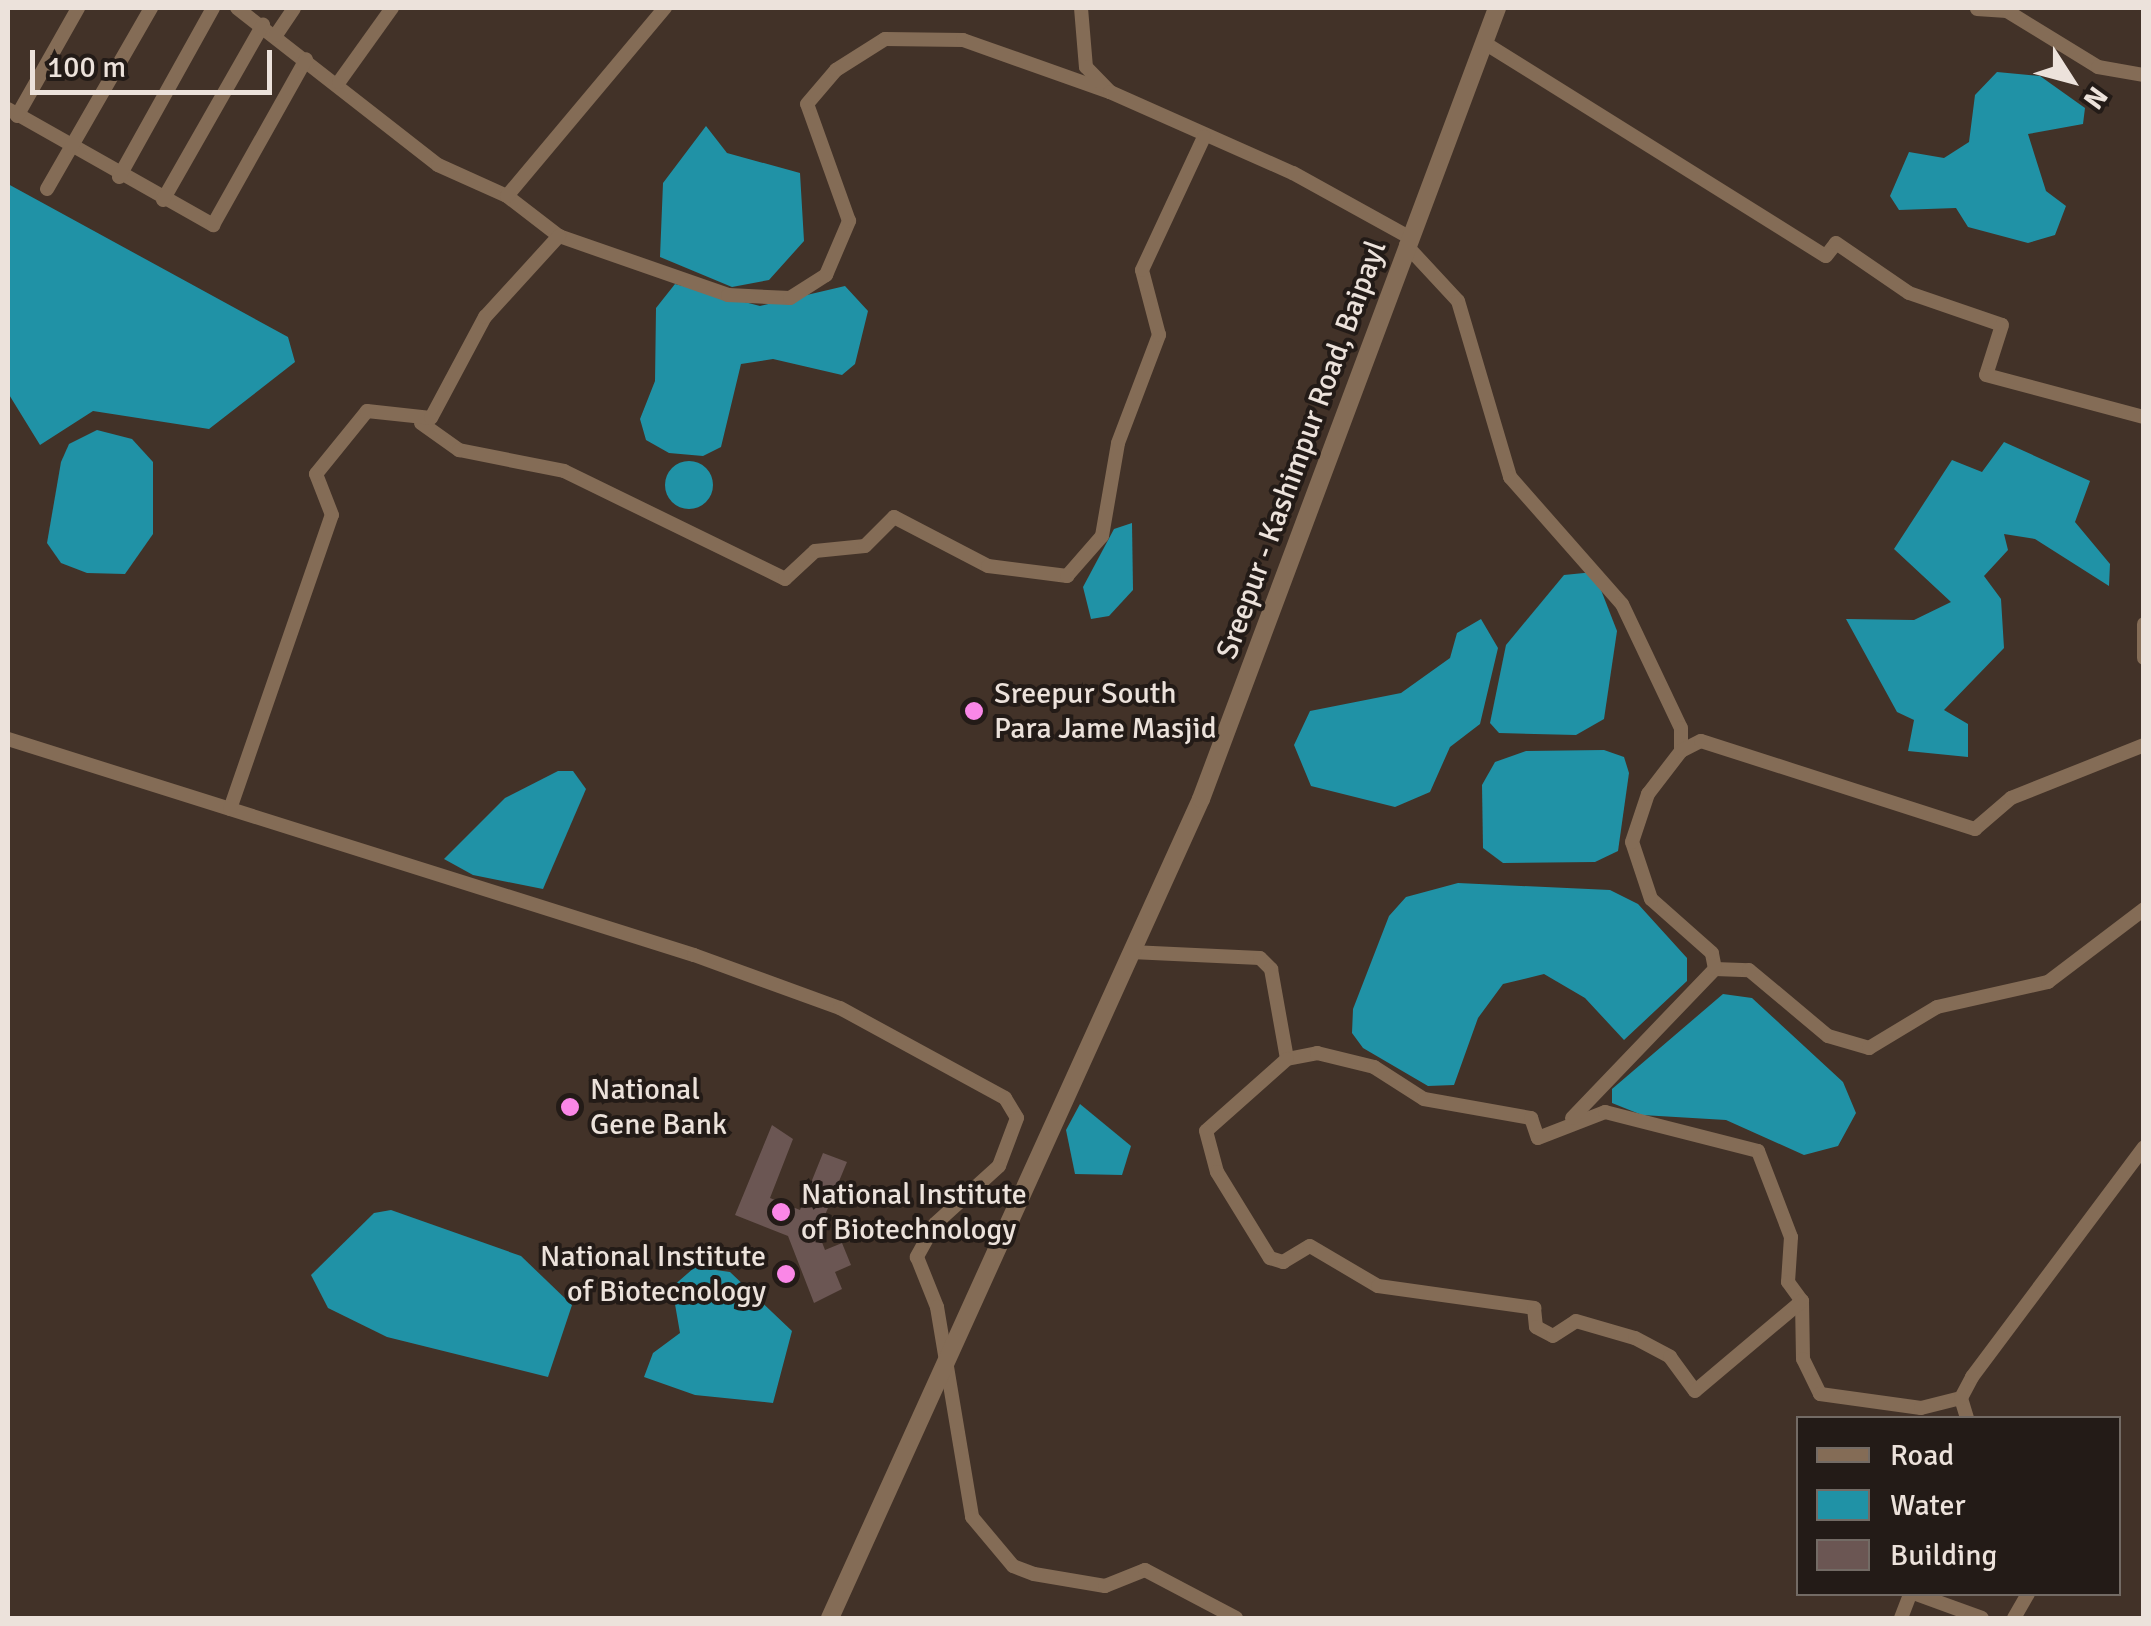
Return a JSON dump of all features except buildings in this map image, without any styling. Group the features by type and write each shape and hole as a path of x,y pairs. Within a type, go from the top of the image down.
{"street":[{"path":"78,8 12,112 118,177 213,225 306,59"},
{"path":"47,189 151,8"},
{"path":"118,177 213,8"},
{"path":"236,8 339,82 385,130 507,196 559,236 728,296 790,298 826,275 849,221 807,104 836,70 885,38 963,40 1110,92 1204,138 1293,173 1407,241 1458,300 1510,477 1622,604 1681,728 1682,751"},
{"path":"163,200 270,30 294,8"},
{"path":"339,82 392,8"},
{"path":"507,196 664,8"},
{"path":"1081,8 1086,67 1110,92"},
{"name":"Sreepur - Kashimpur Road, Baipayl","path":"830,1618 1234,716 1407,241 1497,8"},
{"path":"1977,9 2007,11 2098,67 2144,75"},
{"path":"1483,42 1826,256 1836,243 1908,294 2002,326 1986,375 2144,417"},
{"path":"230,809 332,515 316,474 367,411 396,408 459,450 564,472 784,579 815,551 865,546 894,517 988,566 1067,576 1102,536 1118,443 1159,335 1142,270 1204,138"},
{"path":"421,423 485,318 559,236"},
{"path":"2144,624 2144,658"},
{"path":"8,739 840,1008 1005,1098 1017,1118 999,1166 934,1224 917,1257 937,1307 942,1368 972,1517 1013,1566 1106,1586 1145,1570 1172,1592 1236,1618"},
{"path":"1715,969 1712,953 1651,899 1632,842 1648,794 1682,751 1701,741 1975,829 2010,798 2144,745"},
{"path":"1802,1301 1695,1391 1670,1357 1635,1338 1576,1321 1553,1336 1536,1327 1534,1308 1378,1286 1310,1246 1283,1262 1270,1258 1216,1172 1206,1131 1287,1059 1317,1053 1374,1067 1424,1099 1531,1118 1538,1138 1572,1118 1715,969 1749,970 1828,1036 1869,1048 1937,1007 2048,982 2144,909"},
{"path":"1131,952 1260,958 1271,969 1287,1059"},
{"path":"1572,1118 1605,1112 1758,1151 1790,1237 1788,1282 1802,1301 1803,1360 1820,1394 1921,1408 1961,1398 2144,1147"},
{"path":"1961,1398 1966,1416"},
{"path":"1919,1596 1982,1618"},
{"path":"2014,1618 2027,1596"}],"water":[{"path":"1997,72 2040,76 2085,108 2083,124 2028,134 2046,191 2066,206 2055,235 2028,243 1968,227 1956,208 1899,210 1890,196 1909,152 1944,158 1969,142 1975,95"},
{"path":"706,126 727,153 800,173 804,241 769,280 732,287 660,257 663,183"},
{"path":"8,184 288,337 295,362 209,429 93,411 40,445 8,393"},
{"path":"675,284 760,306 845,286 868,311 855,364 842,375 773,359 741,364 721,447 703,456 669,453 646,440 640,419 655,381 656,308"},
{"path":"97,430 132,439 153,462 153,534 125,574 87,573 61,563 47,543 61,462 69,444"},
{"path":"2004,442 2090,481 2075,522 2110,564 2109,586 2035,539 2004,534 2008,550 1984,576 2001,599 2004,648 1944,710 1968,724 1968,757 1908,751 1914,720 1897,712 1846,619 1914,620 1951,602 1894,549 1952,460 1982,472"},
{"path":"689,461 706,468 713,485 706,502 689,509 672,502 665,485 672,468"},
{"path":"1132,523 1133,590 1109,616 1091,619 1083,587 1114,529"},
{"path":"1594,572 1617,631 1604,719 1576,735 1499,733 1490,723 1506,645 1564,575"},
{"path":"1481,619 1498,648 1480,724 1450,747 1430,792 1395,807 1311,786 1294,745 1310,711 1401,693 1450,658 1457,633"},
{"path":"1604,750 1624,757 1629,773 1618,851 1595,862 1503,863 1483,848 1482,785 1495,762 1526,751"},
{"path":"558,771 573,771 586,789 543,889 473,875 444,859 505,798"},
{"path":"1458,883 1610,890 1638,904 1687,958 1687,981 1624,1040 1585,998 1544,974 1503,984 1478,1018 1454,1085 1428,1086 1363,1048 1352,1033 1353,1009 1389,916 1406,897"},
{"path":"1723,994 1752,998 1843,1082 1856,1113 1838,1146 1804,1155 1726,1120 1642,1115 1612,1103 1612,1089"},
{"path":"1080,1104 1131,1146 1122,1175 1075,1174 1066,1130"},
{"path":"391,1210 521,1256 572,1305 548,1377 387,1337 328,1308 311,1275 374,1213"},
{"path":"695,1267 730,1272 792,1331 773,1403 695,1395 644,1377 653,1353 680,1333 672,1287"}],"place":[{"name":"Sreepur South Para Jame Masjid","path":"974,711"},
{"name":"National Gene Bank","path":"570,1107"},
{"name":"National Institute of Biotechnology","path":"781,1212"},
{"name":"National Institute of Biotecnology","path":"786,1274"}]}
